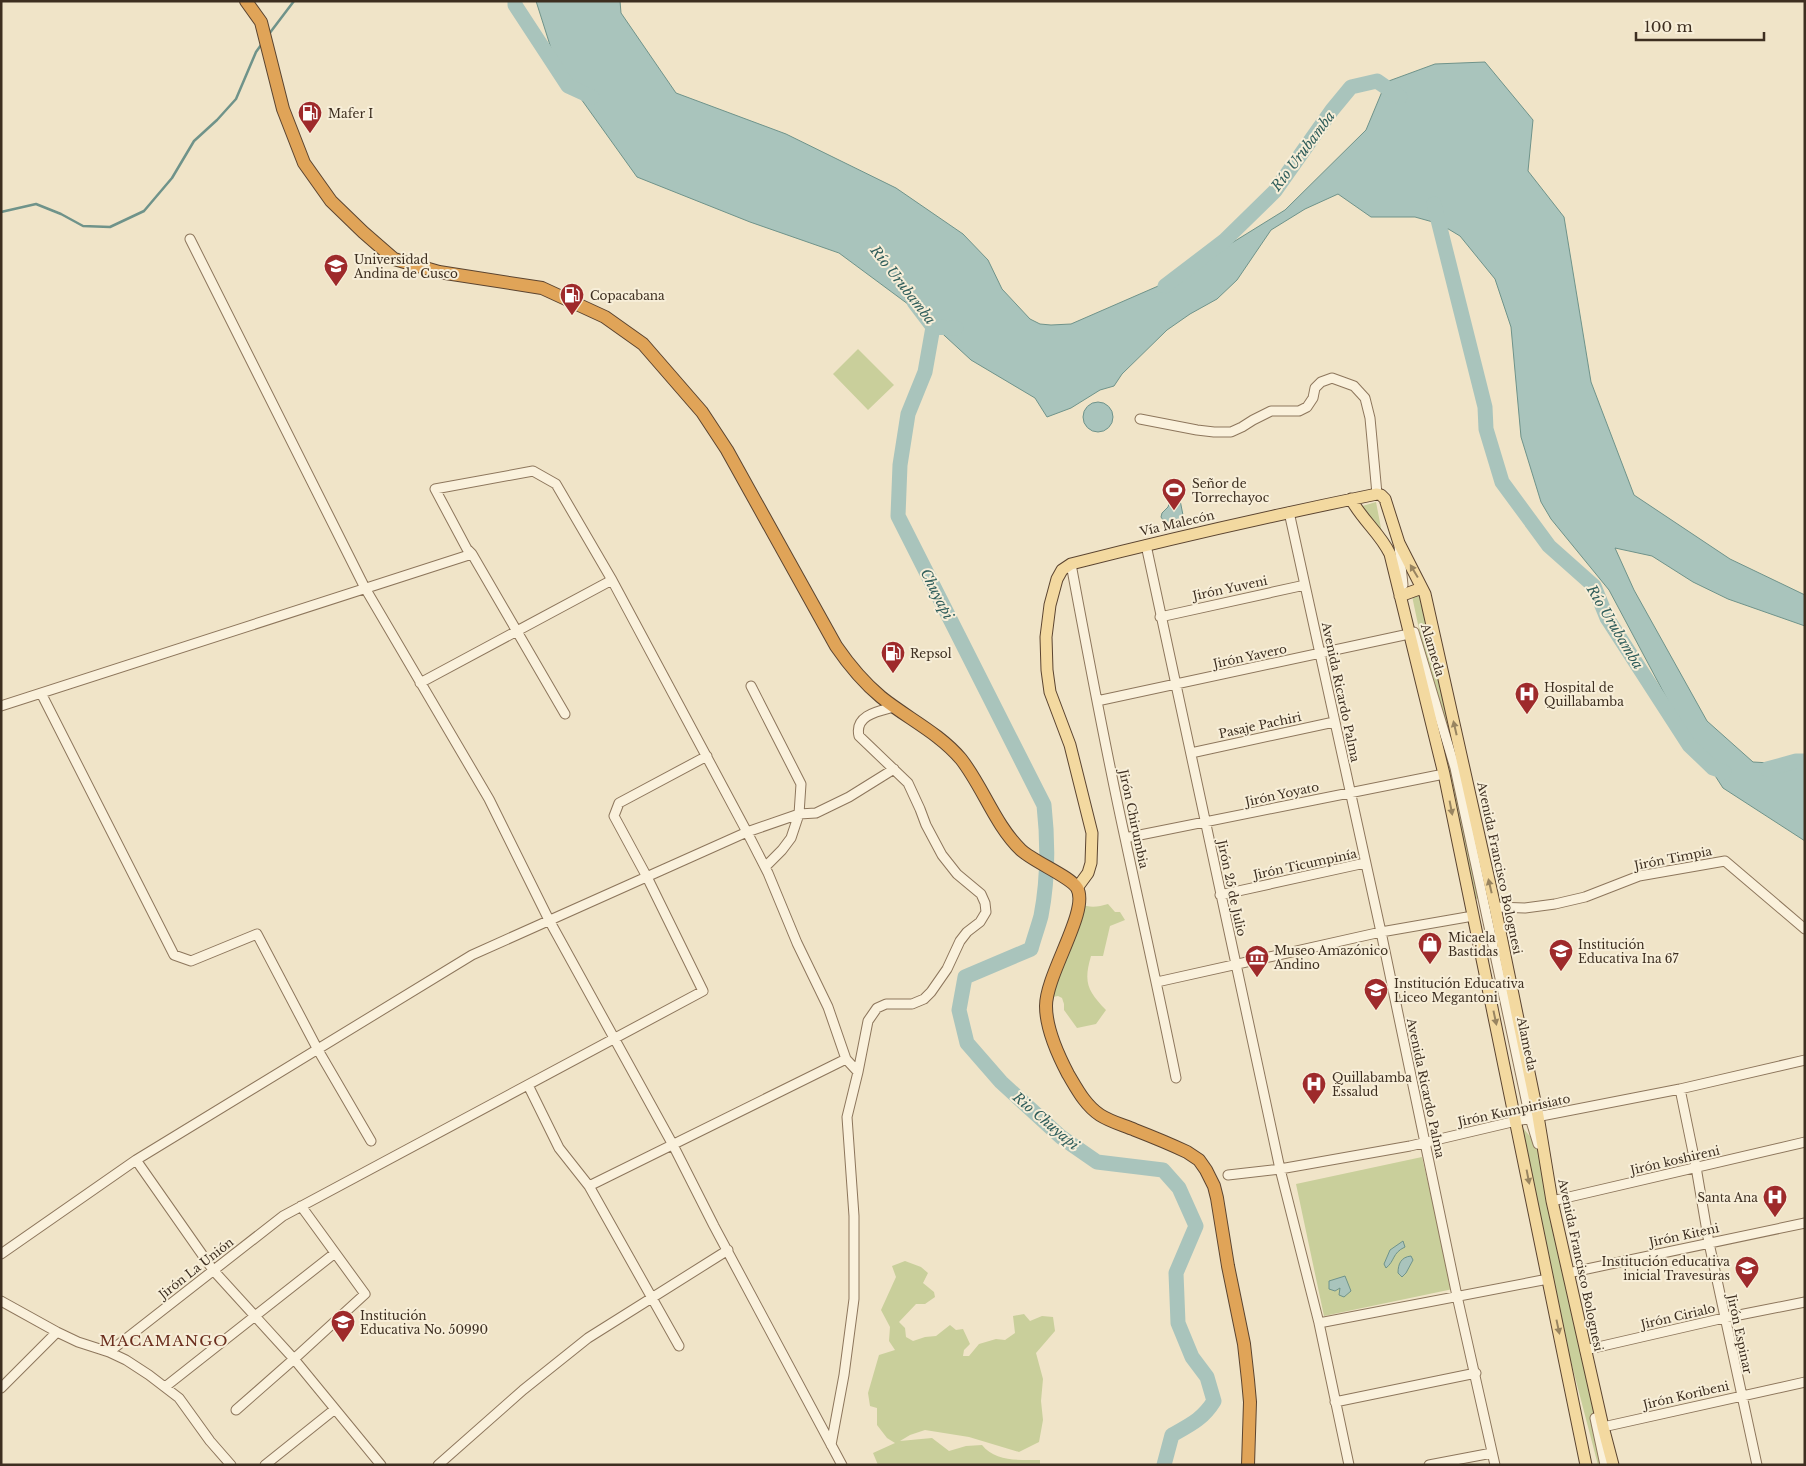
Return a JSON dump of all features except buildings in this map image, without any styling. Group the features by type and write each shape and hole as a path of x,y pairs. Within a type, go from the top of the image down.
{"highway":[{"path":"246,1 261,22 283,108 304,163 331,201 394,260 439,272 542,288 605,317 643,344 702,412 728,450 836,646 852,670 894,707 937,736 961,759 1009,836 1030,858 1070,881 1077,888 1080,902 1074,925 1048,989 1046,1007 1050,1027 1065,1068 1090,1108 1109,1120 1187,1152 1199,1160 1210,1178 1217,1198 1228,1266 1244,1344 1250,1402 1248,1465"}],"main road":[{"name":"Vía Malecón","path":"1071,564 1146,544 1377,494"},
{"name":"Avenida Francisco Bolognesi","path":"1377,494 1385,499 1399,543 1422,588 1495,907 1534,1117 1552,1202 1602,1427 1613,1465"},
{"path":"1351,499 1358,512 1385,543 1390,554 1444,774 1586,1465"},
{"path":"1071,564 1062,570 1057,579 1050,605 1046,646 1050,692 1070,745 1092,833 1091,863 1088,873 1077,888"},
{"path":"1400,596 1422,588"}],"street":[{"path":"190,239 365,588 489,799 550,920 673,1145 842,1465"},
{"path":"1140,419 1197,430 1231,432 1271,411 1299,411 1307,407 1313,398 1315,388 1321,382 1332,378 1354,386 1365,398 1370,418 1377,494"},
{"path":"565,714 472,554 466,549 435,489 533,471 556,484 612,580 765,867 797,943 828,1007 846,1059 858,1072"},
{"name":"Avenida Ricardo Palma","path":"1289,512 1495,1465"},
{"name":"Alameda","path":"1399,543 1405,601 1455,768 1534,1117"},
{"name":"Jirón 25 de Julio","path":"1146,544 1160,617 1280,1169 1319,1323 1349,1465"},
{"path":"1,706 472,554"},
{"name":"Jirón Chirumbia","path":"1071,564 1097,701 1176,1078"},
{"path":"420,683 612,580"},
{"name":"Jirón Yuveni","path":"1160,617 1305,585"},
{"name":"Jirón Yavero","path":"1097,701 1409,634"},
{"path":"751,686 801,784 799,814 791,838 765,867"},
{"path":"41,693 174,955 191,961 257,934 318,1050 371,1142"},
{"path":"830,1445 844,1376 854,1299 854,1216 847,1116 868,1021 877,1008 886,1004 912,1004 924,999 947,969 960,941 967,932 980,922 986,912 981,894 957,874 942,855 926,825 908,783 860,736 858,729 860,722 867,716 894,707"},
{"name":"Pasaje Pachiri","path":"1191,753 1334,722"},
{"path":"647,877 614,816 619,803 706,756"},
{"path":"1,1254 136,1160 472,955 747,832 799,814 816,813 849,797 894,769"},
{"name":"Jirón Yoyato","path":"1125,838 1444,774"},
{"name":"Jirón Timpia","path":"1495,907 1525,908 1555,904 1585,897 1639,876 1725,861 1805,929"},
{"name":"Jirón Ticumpinía","path":"1220,895 1365,864"},
{"name":"Jirón La Unión","path":"109,1352 283,1216 703,991 647,877"},
{"path":"1157,982 1381,932 1473,916"},
{"path":"589,1186 846,1059"},
{"name":"Jirón Kumpirisiato","path":"1228,1176 1280,1169 1424,1143 1534,1117 1680,1089 1805,1060"},
{"path":"528,1085 559,1148 589,1186 679,1346"},
{"name":"Jirón Espinar","path":"1680,1089 1724,1318 1757,1465"},
{"name":"Jirón koshireni","path":"1552,1202 1805,1142"},
{"path":"136,1160 213,1270 294,1360 381,1465"},
{"path":"1552,1202 1565,1275 1605,1465"},
{"path":"236,1410 294,1360 365,1294 301,1206"},
{"name":"Jirón Kiteni","path":"1568,1273 1805,1223"},
{"path":"438,1465 523,1390 588,1338 728,1250"},
{"path":"165,1387 334,1253"},
{"path":"1319,1323 1548,1279"},
{"path":"1,1301 78,1342 109,1352 126,1360 165,1387 179,1398 230,1465"},
{"name":"Jirón Cirialo","path":"1586,1350 1724,1318 1805,1302"},
{"path":"1,1388 6,1378 57,1332"},
{"path":"1335,1402 1476,1373"},
{"name":"Jirón Koribeni","path":"1602,1427 1805,1382"},
{"path":"265,1465 335,1409"},
{"path":"1429,1465 1492,1453"}],"green space":[{"path":"858,349 894,385 868,410 833,374"},
{"path":"1376,502 1382,533 1359,507"},
{"path":"1424,592 1490,895 1476,899 1412,596"},
{"path":"1080,904 1094,907 1108,904 1115,912 1120,912 1125,920 1110,926 1103,956 1091,956 1087,973 1091,992 1106,1010 1096,1024 1077,1028 1064,1010 1062,998 1058,996 1048,998"},
{"path":"1523,1128 1539,1147 1609,1465 1598,1465 1531,1209 1519,1142"},
{"path":"1422,1157 1453,1289 1324,1316 1296,1184"},
{"path":"905,1261 921,1267 928,1273 923,1283 934,1292 935,1297 925,1304 916,1304 899,1322 905,1328 906,1337 913,1341 936,1336 950,1325 956,1330 963,1329 970,1344 964,1350 963,1356 969,1356 979,1344 996,1339 1005,1340 1015,1333 1013,1316 1024,1314 1030,1321 1042,1316 1053,1317 1055,1331 1036,1353 1043,1379 1041,1401 1043,1420 1039,1442 1019,1452 969,1437 925,1430 900,1441 932,1438 949,1451 966,1446 982,1445 994,1455 1017,1460 1040,1460 1040,1465 878,1465 873,1453 895,1443 887,1438 877,1425 877,1408 870,1406 868,1393 879,1355 895,1350 889,1341 890,1327 881,1310 896,1277 892,1266"}],"water":[{"path":"536,1 620,1 621,13 676,93 786,134 896,188 963,234 988,260 1002,289 1030,319 1040,324 1051,325 1071,324 1172,280 1285,210 1366,130 1386,82 1435,64 1485,62 1533,120 1528,171 1564,217 1591,382 1634,495 1730,559 1805,595 1805,626 1728,599 1693,582 1652,556 1615,548 1634,590 1707,721 1753,762 1805,765 1805,841 1723,788 1674,712 1609,590 1551,519 1541,502 1521,437 1511,327 1495,279 1460,236 1440,224 1415,217 1371,217 1338,194 1305,209 1271,230 1237,280 1217,299 1167,330 1122,374 1114,386 1100,390 1071,408 1047,417 1035,398 971,360 920,313 839,253 750,222 637,177 556,64"},
{"path":"1098,402 1109,406 1113,417 1109,428 1098,432 1087,428 1083,417 1087,406"},
{"name":"Señor de Torrechayoc","path":"1176,497 1180,500 1184,520 1171,523 1166,522 1161,517 1162,513 1168,507 1171,498"},
{"path":"1403,1241 1405,1247 1396,1254 1386,1268 1384,1264 1390,1250"},
{"path":"1411,1256 1413,1260 1402,1277 1398,1273 1399,1264 1402,1259"},
{"path":"1345,1276 1351,1291 1344,1297 1339,1295 1340,1288 1335,1291 1329,1289 1329,1281"}],"waterway":[{"path":"269,34 294,1"},
{"name":"Río Urubamba","path":"515,1 515,5 568,86 592,97"},
{"path":"1,212 36,204 61,214 83,226 110,227 144,211 172,178 194,141 236,99 256,52 261,45"},
{"name":"Río Urubamba","path":"1165,286 1224,241 1275,191 1332,110 1351,87 1377,81 1400,97"},
{"name":"Río Urubamba","path":"1434,204 1485,407 1486,429 1502,482 1549,546 1594,586 1607,618 1689,745 1713,768 1724,772"},
{"name":"Río Urubamba","path":"914,302 933,327 956,328"},
{"name":"Rio Chuyapi","path":"933,327 925,372 908,414 900,465 898,516 1044,805 1046,832 1047,860 1043,902 1041,916 1031,949 965,977 959,1010 967,1043 1001,1082 1061,1137 1097,1162 1163,1170 1179,1188 1196,1226 1176,1273 1178,1323 1192,1357 1207,1377 1214,1401 1201,1417 1172,1435 1164,1465"},
{"path":"1767,769 1796,761 1805,761"}],"place":[{"name":"Mafer I","path":"310,134"},
{"name":"Universidad Andina de Cusco","path":"336,287"},
{"name":"Copacabana","path":"572,316"},
{"name":"Señor de Torrechayoc","path":"1174,511"},
{"name":"Repsol","path":"893,674"},
{"name":"Hospital de Quillabamba","path":"1527,715"},
{"name":"Micaela Bastidas","path":"1430,965"},
{"name":"Institución Educativa Ina 67","path":"1561,972"},
{"name":"Museo Amazónico Andino","path":"1257,978"},
{"name":"Institución Educativa Liceo Megantoni","path":"1376,1011"},
{"name":"Quillabamba Essalud","path":"1314,1105"},
{"name":"Santa Ana","path":"1775,1218"},
{"name":"Institución educativa inicial Travesuras","path":"1747,1289"},
{"name":"Institución Educativa No. 50990","path":"343,1343"}],"district":[{"name":"MACAMANGO","path":"164,1340"}],"water label":[{"name":"Chuyapi","path":"937,594"}]}
